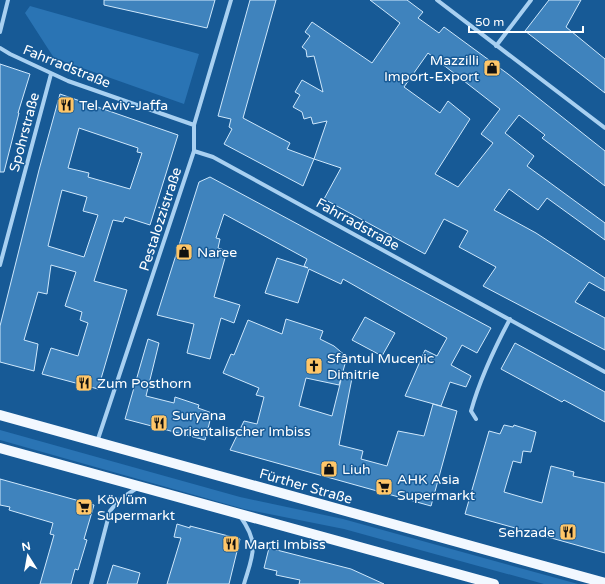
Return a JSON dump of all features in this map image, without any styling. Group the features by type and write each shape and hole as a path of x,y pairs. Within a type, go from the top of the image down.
{"main road":[{"name":"Fürther Straße","path":"0,415 605,583"},
{"path":"0,448 494,584"}],"street":[{"path":"0,32 8,0"},
{"name":"Pestalozzistraße","path":"97,442 194,151 194,125 231,0"},
{"path":"437,0 605,128"},
{"path":"496,46 531,0"},
{"name":"Fahrradstraße","path":"0,48 51,74 194,125"},
{"name":"Spohrstraße","path":"0,265 51,74"},
{"name":"Fahrradstraße","path":"194,151 213,157 605,372"},
{"path":"476,419 471,411 476,393 489,359 510,320"},
{"path":"91,584 113,506 119,500 140,487"},
{"path":"239,514 248,529 254,550 244,584"}],"shaded area":[{"path":"30,6 199,54 184,104 54,58 25,13"},
{"path":"0,430 240,497 343,519 578,584 544,584 344,529 244,509 0,440"}],"building":[{"path":"104,0 215,0 207,28 104,5"},
{"path":"250,0 276,0 243,118 290,143 287,149 314,159 303,186 224,144 232,129 229,127 231,119 218,116"},
{"path":"370,0 407,0 423,12 418,18 439,33 444,27 508,74 605,151 605,186 542,138 545,135 519,115 505,133 534,156 527,166 605,223 605,240 547,198 538,210 509,189 494,210 536,233 605,278 605,291 589,282 575,302 605,318 605,350 483,286 496,267 459,247 468,231 444,219 425,254 324,199 341,168 314,159 327,121 313,124 311,117 304,119 302,112 293,107 300,95 295,92 302,80 323,92 314,56 307,57 306,50 302,47 310,36 305,32 312,22 372,63 400,23","holes":["428,53 500,109 481,134 493,143 458,187 435,174 470,119 448,101 440,113 404,87"]},
{"path":"549,0 581,0 566,27 605,59 605,93 525,31"},
{"path":"0,64 30,74 18,113 4,172 0,172"},
{"path":"60,94 178,135 150,225 125,217 123,222 113,220 94,281 127,290 98,389 42,374 51,348 78,356 88,323 80,320 82,312 65,306 76,272 51,265 47,294 38,292 24,340 38,344 34,371 0,362 0,326 39,170","holes":["79,128 138,148 137,152 142,153 130,189 88,177 89,173 68,168","62,190 87,197 83,211 98,215 84,257 48,246"]},
{"path":"210,177 491,328 477,353 462,345 451,365 471,376 466,387 450,382 441,406 405,396 425,350 437,356 447,338 343,279 341,284 309,269 298,303 265,293 277,258 308,268 304,266 307,259 224,214 216,238 220,239 218,248 227,251 214,297 240,305 234,323 221,318 210,359 187,353 194,324 157,315 199,182"},
{"path":"365,317 395,333 382,356 352,340"},
{"path":"286,319 323,331 320,339 334,346 347,357 339,385 306,378 299,406 332,416 342,376 352,378 339,445 363,451 361,459 387,466 398,431 424,436 433,404 457,411 431,506 230,450 244,421 257,424 264,397 256,395 259,388 223,373 231,354 234,355 248,320 282,334"},
{"path":"148,339 159,343 146,396 174,403 175,397 199,405 198,408 212,413 205,440 125,419"},
{"path":"515,343 605,392 605,422 564,400 562,402 501,369"},
{"path":"504,425 513,427 514,425 536,432 531,452 523,451 521,463 513,461 504,492 542,503 551,466 574,472 573,476 605,483 605,553 465,514 489,431 500,434"},
{"path":"0,479 94,505 84,539 87,540 78,570 75,569 71,584 40,584 54,535 50,534 53,523 9,510 10,507 0,505"},
{"path":"177,524 240,539 229,584 167,584 181,538 174,537"},
{"path":"269,548 351,569 384,584 299,584 300,580 276,575 277,571 264,568"},
{"path":"113,565 140,573 137,584 107,584"}],"place":[{"name":"Mazzilli Import-Export","path":"492,68"},
{"name":"Tel Aviv-Jaffa","path":"66,105"},
{"name":"Naree","path":"184,252"},
{"name":"Sfântul Mucenic Dimitrie","path":"314,366"},
{"name":"Zum Posthorn","path":"84,383"},
{"name":"Suryana Orientalischer Imbiss","path":"159,423"},
{"name":"Liuh","path":"329,469"},
{"name":"AHK Asia Supermarkt","path":"384,487"},
{"name":"Köylüm Supermarkt","path":"84,507"},
{"name":"Sehzade","path":"568,532"},
{"name":"Marti Imbiss","path":"231,544"}]}
